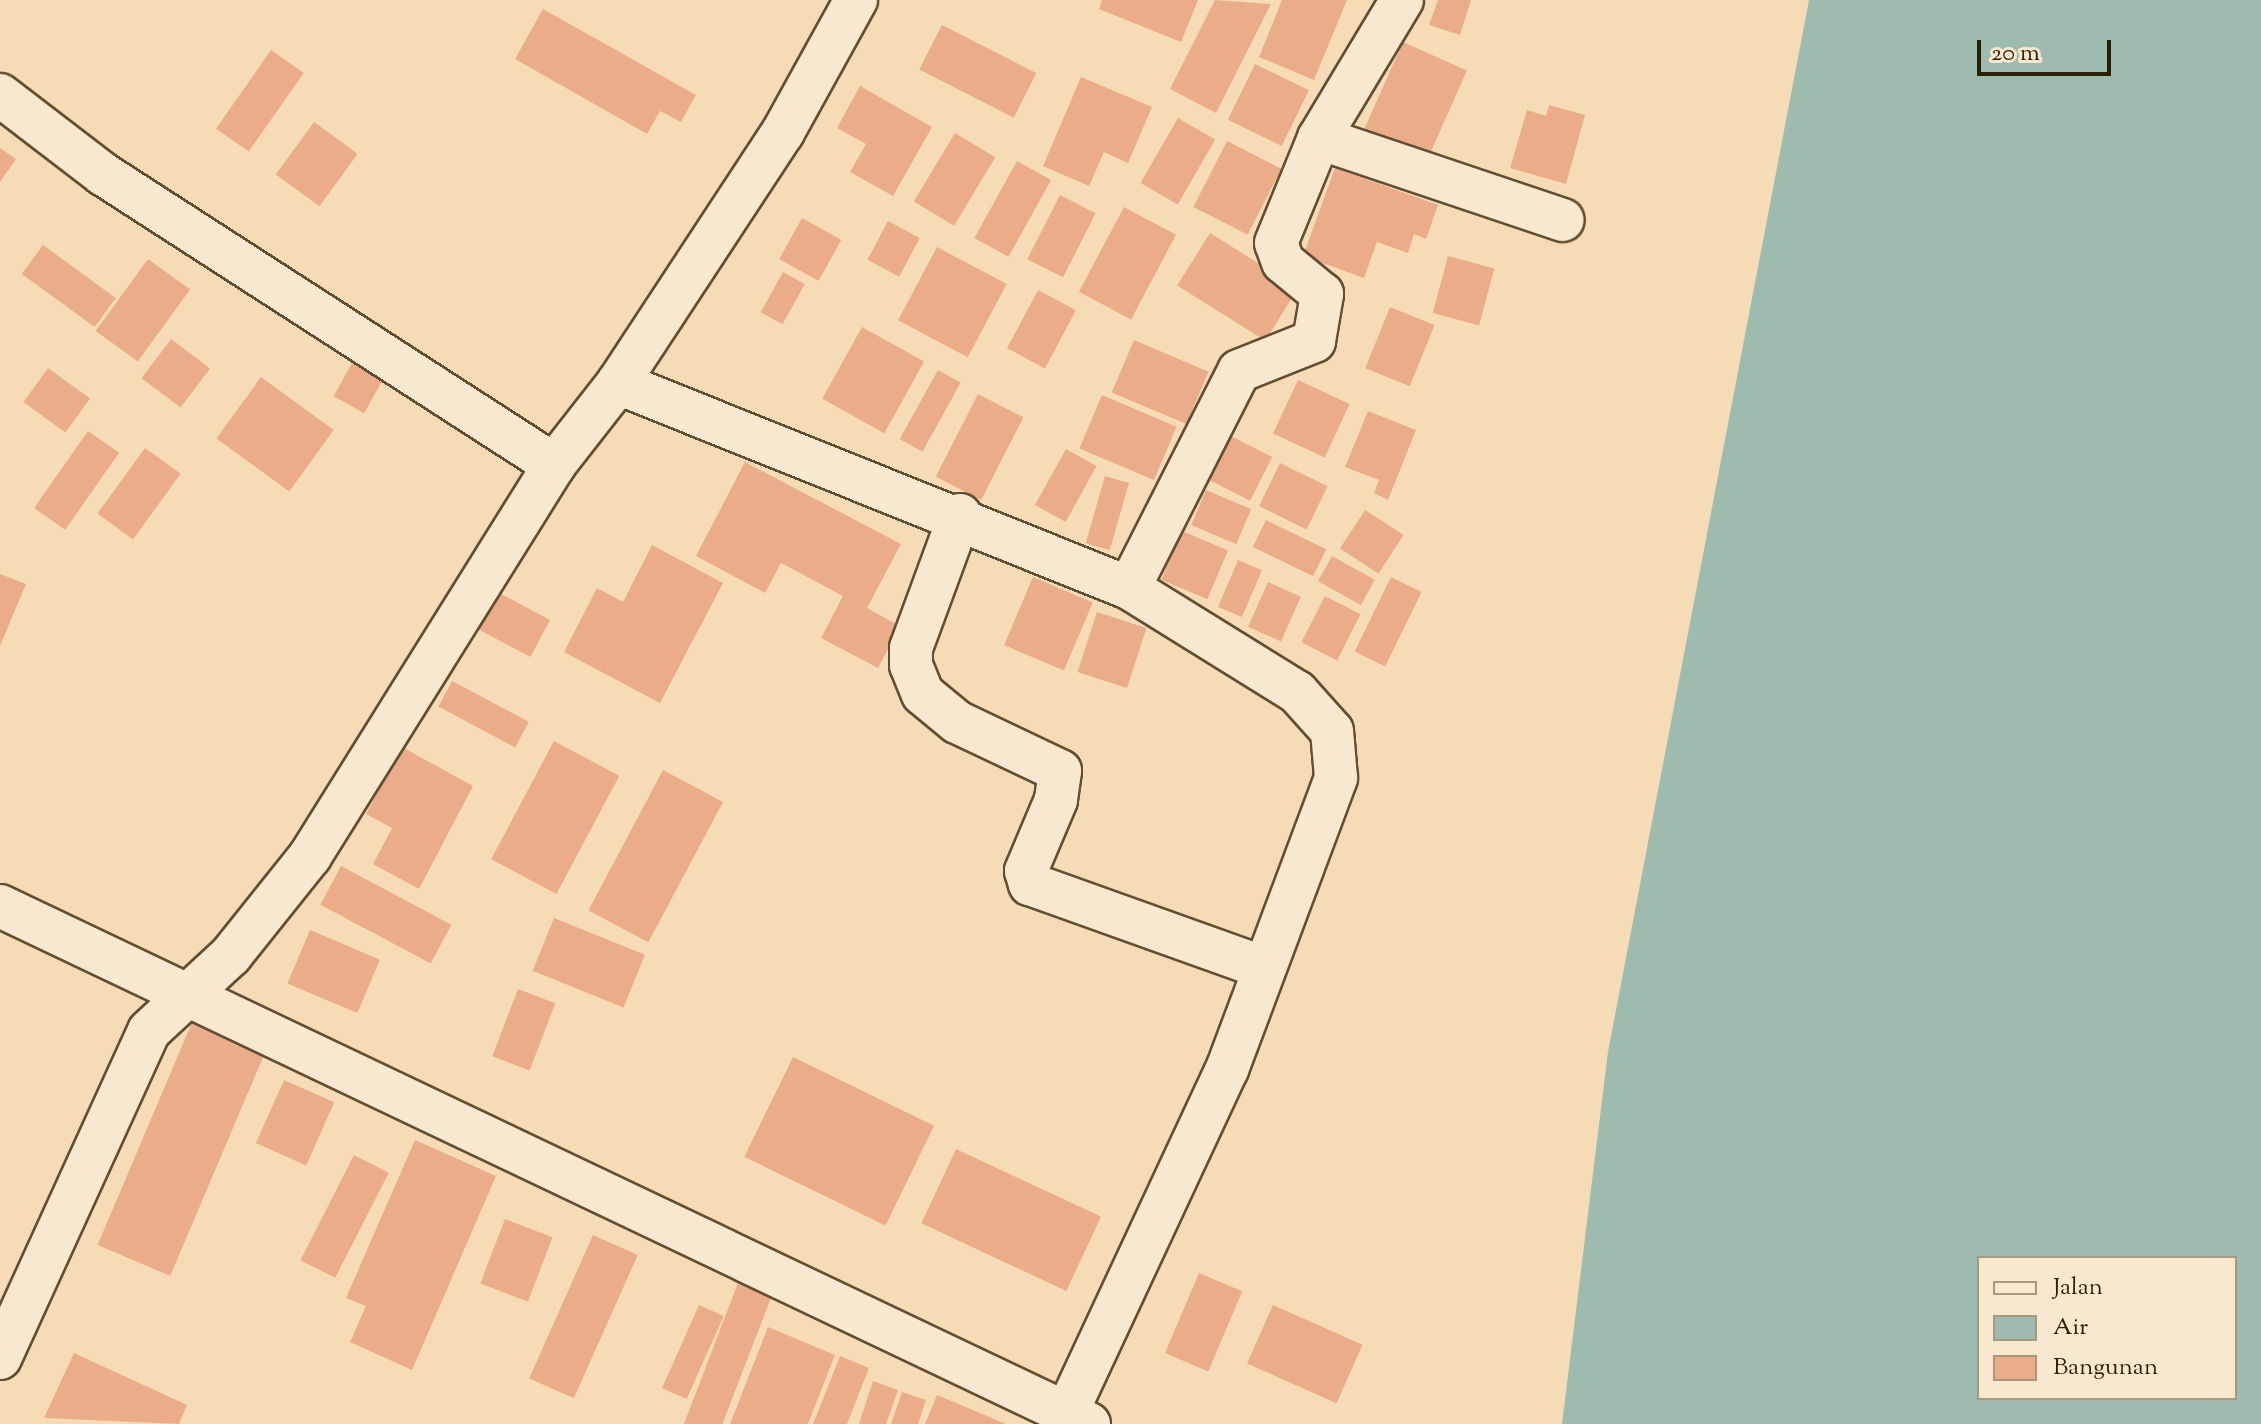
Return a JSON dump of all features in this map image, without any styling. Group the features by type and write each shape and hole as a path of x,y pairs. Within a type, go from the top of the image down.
{"street":[{"path":"0,1358 135,1054 185,992 231,955 310,856 554,465 618,383 783,132 856,0"},
{"path":"1129,588 1239,371 1314,341 1322,294 1275,247 1319,138 1394,2"},
{"path":"0,95 103,174 554,465"},
{"path":"1319,138 1563,220"},
{"path":"0,906 1077,1420 1227,1069 1336,778 1332,731 1297,692 1129,588 960,515 618,383"},
{"path":"960,515 911,648 911,665 923,694 957,722 1060,771 1056,800 1026,871 1030,884 1264,968"}],"water":[{"path":"1809,0 2261,0 2261,1424 1562,1424 1608,1052"}],"building":[{"path":"1102,0 1198,0 1181,42 1099,9"},
{"path":"1215,0 1271,4 1216,113 1170,89"},
{"path":"1282,0 1347,0 1314,80 1259,57"},
{"path":"1438,0 1471,0 1460,35 1429,25"},
{"path":"543,9 696,95 681,122 660,111 647,134 515,59"},
{"path":"942,25 1036,73 1014,118 919,70"},
{"path":"1403,42 1467,70 1427,161 1363,132"},
{"path":"271,50 304,73 249,152 216,129"},
{"path":"1255,64 1309,90 1282,146 1228,120"},
{"path":"1081,77 1152,107 1128,163 1104,152 1089,186 1043,166"},
{"path":"860,86 932,127 893,196 850,172 866,144 837,128"},
{"path":"1549,105 1585,115 1566,184 1510,168 1527,110 1546,116"},
{"path":"1178,118 1215,140 1178,204 1140,183"},
{"path":"314,122 358,154 319,206 276,175"},
{"path":"955,133 995,157 954,226 914,202"},
{"path":"1227,141 1281,169 1248,235 1193,207"},
{"path":"0,148 16,159 0,182"},
{"path":"1017,161 1051,180 1008,257 974,238"},
{"path":"1335,168 1438,205 1426,239 1414,234 1408,253 1377,242 1364,278 1303,256"},
{"path":"1060,195 1096,213 1063,277 1027,259"},
{"path":"1124,207 1176,235 1131,319 1079,292"},
{"path":"802,218 841,240 819,281 779,259"},
{"path":"888,221 920,238 899,277 867,260"},
{"path":"1210,233 1298,288 1265,341 1177,286"},
{"path":"43,245 116,298 95,327 22,274"},
{"path":"937,247 1007,284 968,357 898,320"},
{"path":"1448,256 1494,268 1479,325 1433,313"},
{"path":"148,259 190,290 138,362 96,331"},
{"path":"783,272 805,284 783,324 761,312"},
{"path":"1038,290 1076,310 1045,368 1007,348"},
{"path":"1390,307 1435,325 1410,386 1365,368"},
{"path":"862,327 924,361 884,433 822,399"},
{"path":"171,339 210,368 181,408 142,378"},
{"path":"1134,340 1209,372 1186,424 1112,392"},
{"path":"352,363 383,380 364,413 334,396"},
{"path":"48,368 90,399 65,433 23,402"},
{"path":"938,370 961,383 922,452 900,439"},
{"path":"261,377 334,430 289,491 216,438"},
{"path":"1298,380 1350,404 1325,458 1273,433"},
{"path":"978,394 1023,417 981,500 936,477"},
{"path":"1102,395 1177,427 1154,480 1079,448"},
{"path":"1368,411 1416,430 1388,500 1374,493 1379,480 1345,467"},
{"path":"88,431 119,453 65,530 34,508"},
{"path":"1225,433 1272,457 1250,501 1203,477"},
{"path":"145,448 181,474 133,539 97,514"},
{"path":"1066,449 1097,466 1066,522 1035,505"},
{"path":"745,462 901,544 867,608 900,626 878,668 821,638 843,596 781,563 765,593 696,556"},
{"path":"1280,463 1328,486 1307,529 1259,506"},
{"path":"1105,476 1129,483 1110,550 1086,543"},
{"path":"1206,490 1251,509 1236,544 1191,525"},
{"path":"1365,510 1404,535 1379,574 1340,549"},
{"path":"1266,520 1326,549 1313,576 1253,547"},
{"path":"1182,531 1228,551 1207,599 1161,580"},
{"path":"652,545 723,583 660,703 564,652 597,588 623,602"},
{"path":"1332,556 1375,580 1361,605 1318,581"},
{"path":"1238,560 1262,570 1242,617 1218,607"},
{"path":"0,574 26,584 0,646"},
{"path":"1033,577 1093,602 1064,671 1004,645"},
{"path":"1391,577 1422,592 1385,667 1355,652"},
{"path":"1268,582 1301,597 1281,641 1248,627"},
{"path":"490,588 550,620 530,657 470,625"},
{"path":"1325,596 1361,614 1337,660 1301,642"},
{"path":"1097,612 1146,628 1127,688 1078,672"},
{"path":"452,681 529,722 515,747 438,707"},
{"path":"554,741 619,776 556,894 491,859"},
{"path":"402,747 473,786 419,889 373,864 392,828 366,814"},
{"path":"663,770 723,802 648,942 588,910"},
{"path":"341,866 451,925 431,964 320,905"},
{"path":"554,918 645,955 624,1008 533,971"},
{"path":"310,930 380,960 357,1013 287,983"},
{"path":"518,989 555,1003 530,1071 492,1056"},
{"path":"196,1013 269,1044 170,1276 98,1245"},
{"path":"793,1057 934,1126 885,1226 744,1157"},
{"path":"284,1080 334,1102 306,1165 256,1143"},
{"path":"415,1140 496,1176 412,1370 350,1342 366,1306 346,1298"},
{"path":"956,1149 1101,1217 1066,1291 921,1223"},
{"path":"354,1155 389,1173 335,1278 300,1260"},
{"path":"505,1219 553,1237 528,1302 480,1283"},
{"path":"593,1235 638,1255 574,1398 529,1378"},
{"path":"1199,1273 1242,1291 1208,1371 1165,1353"},
{"path":"738,1283 772,1296 722,1424 684,1424"},
{"path":"699,1305 724,1316 687,1399 662,1388"},
{"path":"1273,1305 1363,1345 1336,1403 1247,1363"},
{"path":"768,1327 835,1355 808,1424 730,1424"},
{"path":"74,1353 187,1405 179,1424 44,1418"},
{"path":"840,1356 869,1368 847,1424 813,1424"},
{"path":"873,1381 898,1390 886,1424 859,1424"},
{"path":"902,1392 926,1400 918,1424 891,1424"},
{"path":"937,1395 1006,1424 925,1424"}]}
